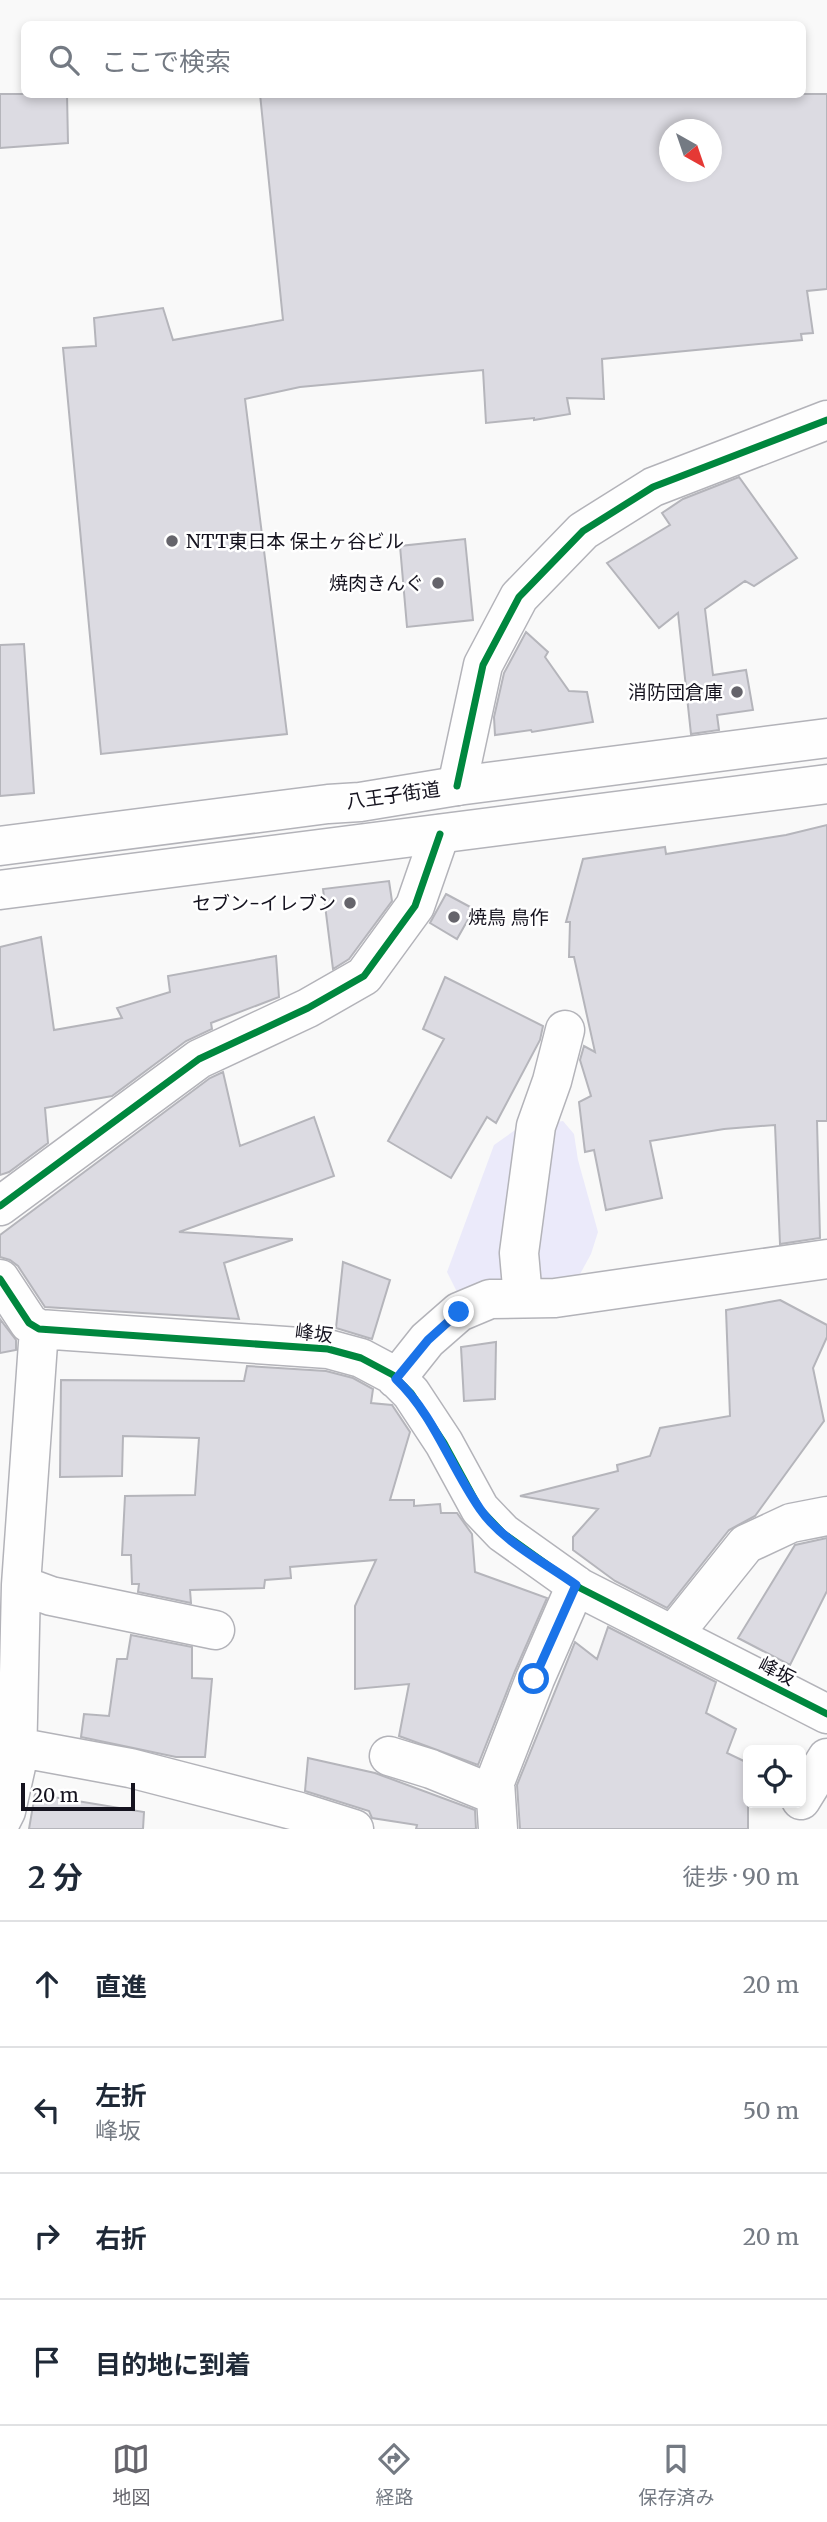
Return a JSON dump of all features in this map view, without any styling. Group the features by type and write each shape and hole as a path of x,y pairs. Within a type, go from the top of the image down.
{"main road":[{"path":"457,786 483,665 519,597 583,531 653,487 827,420"},
{"name":"八王子街道","path":"0,846 360,802 457,786 827,738"},
{"path":"0,890 827,784"},
{"path":"0,1206 199,1059 309,1008 363,975 415,906 440,834"},
{"path":"523,1298 519,1253 536,1126 552,1081 565,1030"},
{"path":"396,1379 428,1340 459,1312 490,1299 555,1298 827,1259"},
{"path":"0,1279 29,1323 38,1329 14,1593 11,1745 17,1762 6,1811 0,1823"},
{"name":"峰坂","path":"38,1329 328,1349 361,1359 396,1379 411,1393 480,1509 503,1533 576,1585 827,1714"},
{"path":"673,1635 746,1544 791,1523 827,1516"},
{"path":"497,1812 495,1782 534,1679 576,1585"},
{"path":"14,1593 51,1596 215,1630"},
{"path":"11,1745 130,1768 298,1820 354,1829"},
{"path":"389,1756 431,1769 497,1812"},
{"path":"806,1791 827,1758"},
{"path":"783,1829 796,1808"}],"shaded area":[{"path":"563,1121 574,1134 578,1160 598,1232 591,1254 573,1287 462,1302 447,1272 494,1145 518,1128"}],"building":[{"path":"0,94 21,94 21,98 67,98 68,143 0,148"},
{"path":"806,94 827,94 827,289 807,291 813,333 801,334 802,340 602,359 604,399 567,398 570,414 534,420 486,423 483,370 300,387 245,399 287,734 101,754 63,348 96,346 94,318 163,308 173,340 283,320 260,98 806,98"},
{"path":"739,477 797,558 754,586 745,581 705,609 713,675 746,670 753,710 717,715 719,730 691,734 678,613 659,628 607,563 670,525 662,513 683,499"},
{"path":"465,539 473,620 407,627 400,546"},
{"path":"526,632 548,652 545,657 569,691 587,692 593,722 495,735 494,717 504,673"},
{"path":"24,644 34,793 0,796 0,645"},
{"path":"827,825 827,1121 817,1121 820,1238 780,1244 775,1125 724,1129 650,1141 662,1198 606,1210 594,1150 585,1152 579,1102 591,1096 580,1060 584,1046 595,1052 574,957 569,957 570,922 566,922 583,859 665,847 666,854 786,835"},
{"path":"389,881 392,901 349,959 333,969 323,889"},
{"path":"446,894 474,909 457,939 430,923"},
{"path":"41,937 54,1030 122,1018 117,1008 170,992 168,976 276,956 279,997 211,1023 212,1029 186,1041 112,1096 45,1108 48,1143 9,1172 0,1175 0,947"},
{"path":"445,977 543,1026 540,1040 496,1123 487,1117 451,1178 388,1141 444,1039 423,1029"},
{"path":"223,1072 240,1146 314,1117 334,1176 179,1232 292,1239 224,1263 239,1319 45,1307 18,1266 0,1257 0,1235 210,1078"},
{"path":"343,1262 390,1280 372,1339 336,1328"},
{"path":"780,1300 827,1325 827,1337 813,1368 824,1421 755,1516 729,1530 667,1608 615,1581 573,1550 573,1537 598,1509 520,1496 618,1471 617,1465 650,1456 660,1428 730,1416 726,1310"},
{"path":"0,1319 16,1340 16,1350 0,1353"},
{"path":"496,1342 495,1399 464,1401 461,1347"},
{"path":"247,1366 326,1371 353,1378 373,1389 371,1403 392,1405 410,1432 390,1500 414,1500 414,1506 440,1504 441,1513 457,1513 472,1534 475,1572 547,1598 478,1765 399,1736 409,1684 355,1689 355,1606 376,1560 290,1567 291,1578 265,1580 264,1588 190,1590 191,1603 138,1592 139,1584 132,1584 131,1555 122,1555 125,1496 195,1495 199,1438 123,1436 122,1476 60,1477 61,1380 244,1381"},
{"path":"827,1538 827,1591 790,1665 738,1638 795,1545"},
{"path":"608,1627 716,1682 706,1713 736,1729 727,1753 743,1761 743,1808 748,1808 748,1829 520,1829 517,1785 575,1642 597,1659"},
{"path":"131,1635 192,1647 192,1678 212,1679 205,1757 176,1757 81,1737 84,1714 109,1716 117,1659 127,1659"},
{"path":"308,1758 375,1773 475,1810 476,1829 416,1829 417,1825 372,1818 369,1811 305,1791"},
{"path":"35,1794 144,1812 143,1829 29,1829"}],"cycle path":[{"path":"457,786 483,665 519,597 583,531 653,487 827,420"},
{"path":"0,1206 199,1059 308,1008 364,976 415,906 440,834"},
{"path":"0,1279 29,1323 39,1329 328,1349 361,1358 393,1375 411,1393 444,1443 480,1509 503,1533 580,1588 827,1714"}],"place":[{"name":"NTT東日本 保土ヶ谷ビル","path":"172,541"},
{"name":"焼肉きんぐ","path":"438,583"},
{"name":"消防団倉庫","path":"737,692"},
{"name":"セブン-イレブン","path":"350,903"},
{"name":"焼鳥 鳥作","path":"454,917"}],"route":[{"path":"459,1312 428,1340 396,1379 411,1393 444,1443 480,1509 503,1533 576,1585 534,1679"}]}
